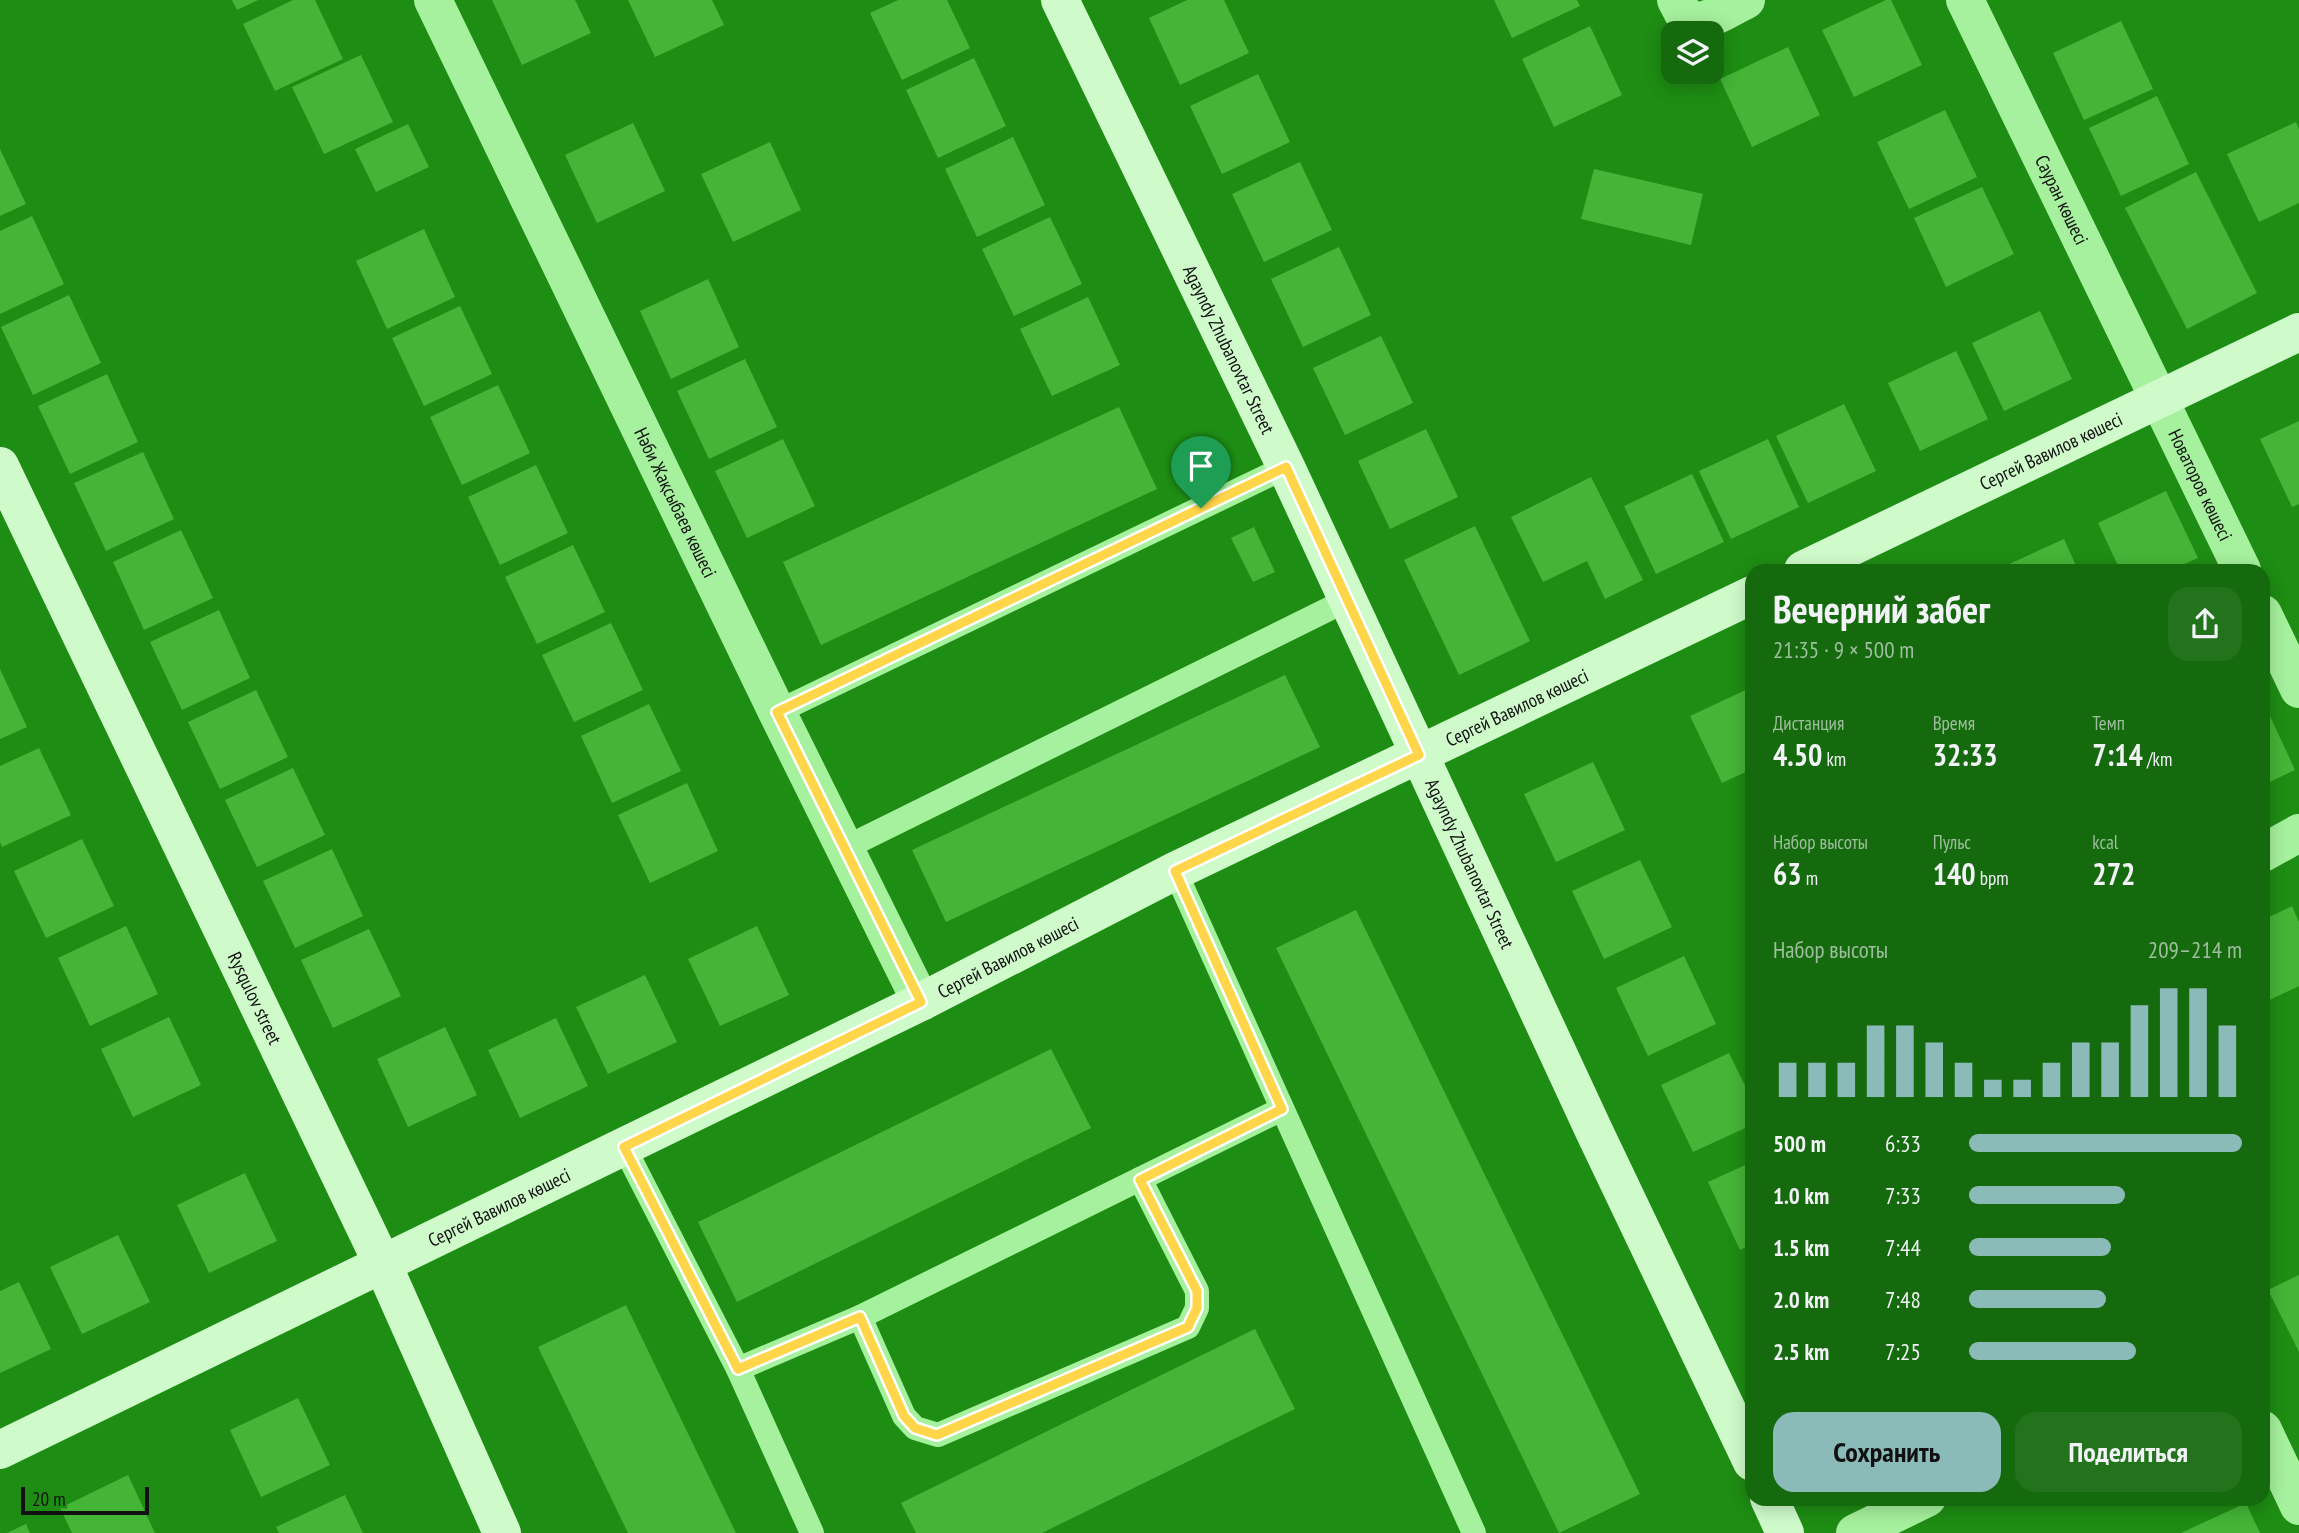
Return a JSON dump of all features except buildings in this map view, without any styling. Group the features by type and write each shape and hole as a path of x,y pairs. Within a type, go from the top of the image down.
{"street":[{"name":"Нәби Жақсыбаев көшесі","path":"433,0 777,712 921,1002"},
{"name":"Agayndy Zhubanovtar Street","path":"1060,0 1286,467 1745,1447"},
{"path":"1676,0 1686,19 1692,22 1701,21 1746,0"},
{"name":"Сауран көшесі","path":"1965,0 2159,400"},
{"name":"Сергей Вавилов көшесі","path":"1816,564 2299,332"},
{"name":"Новаторов көшесі","path":"2159,400 2239,564"},
{"name":"Rysqulov street","path":"0,466 383,1265 502,1533"},
{"name":"Сергей Вавилов көшесі","path":"0,1450 921,1002 1175,871 1745,598"},
{"path":"2270,629 2299,689"},
{"path":"2270,849 2299,833"},
{"path":"2270,1445 2299,1506"},
{"path":"1773,1506 1786,1533"},
{"path":"1855,1533 1911,1506"}],"lane":[{"path":"777,712 1286,467"},
{"path":"845,848 1347,600"},
{"path":"1175,871 1474,1533"},
{"path":"738,1369 860,1317 1282,1109"},
{"path":"624,1147 738,1369 812,1533"},
{"path":"860,1317 904,1416 915,1428 937,1435 1188,1327 1197,1308 1197,1291 1140,1180"}],"route":[{"path":"1286,467 1419,755 1175,871 1282,1109 1140,1180 1197,1291 1197,1308 1188,1327 937,1435 915,1428 904,1416 860,1317 738,1369 624,1147 921,1002 777,712 1201,508 1286,467"}]}
